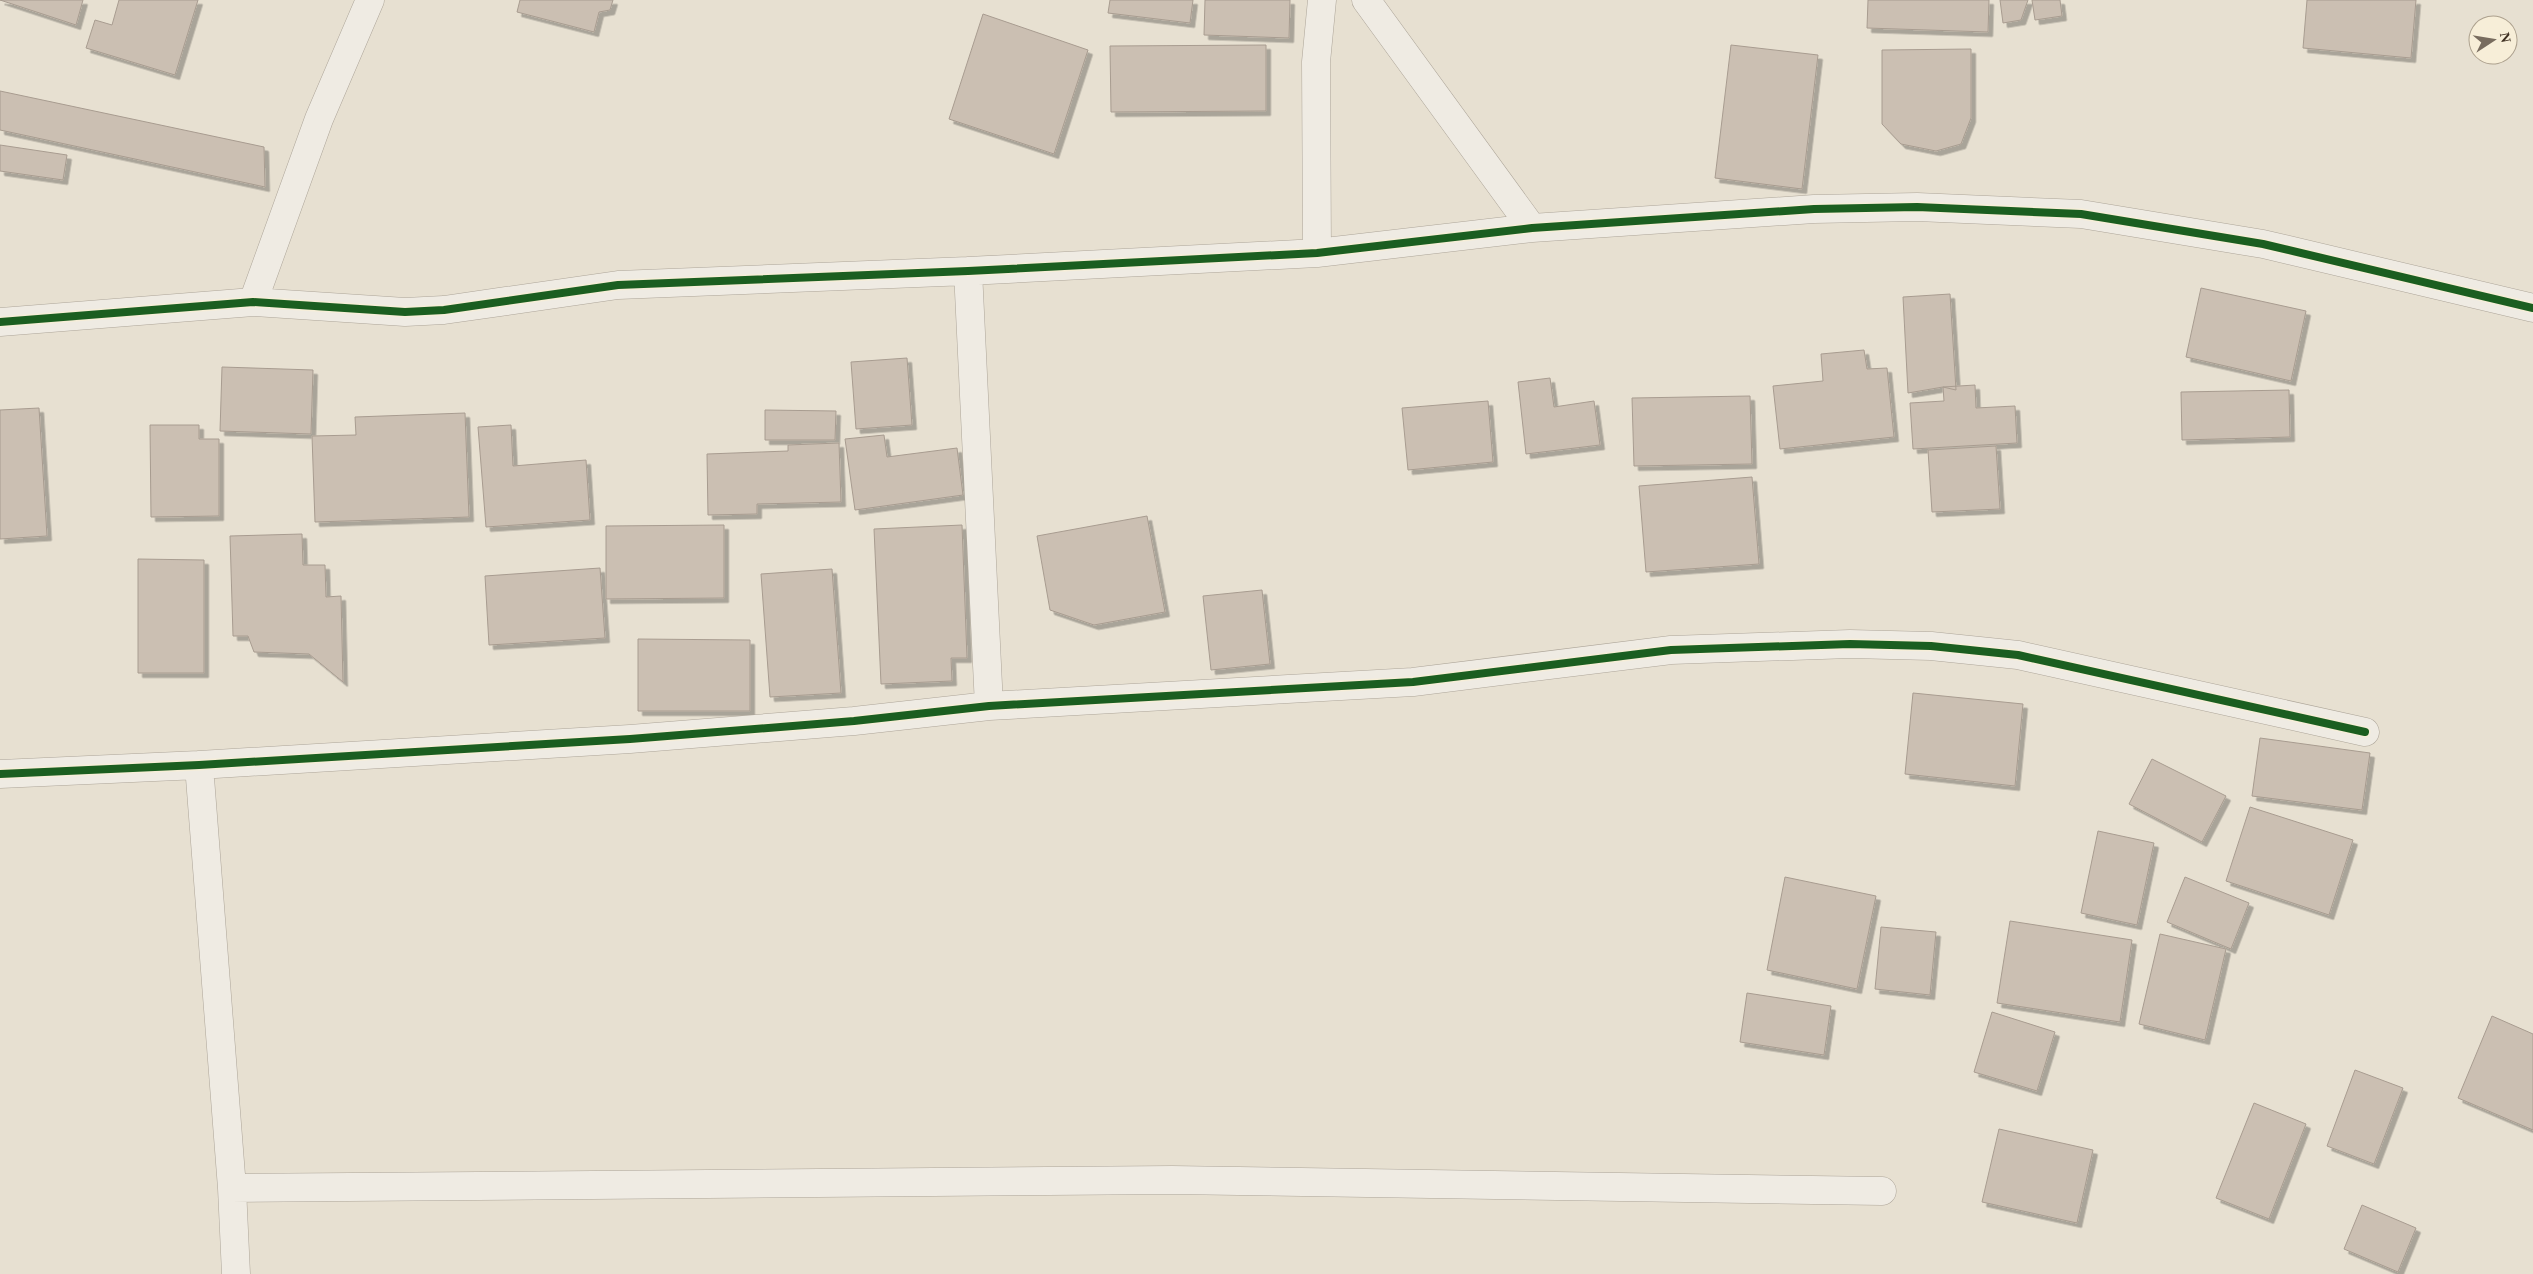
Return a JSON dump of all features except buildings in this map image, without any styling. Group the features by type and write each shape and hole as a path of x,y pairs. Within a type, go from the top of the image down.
{"street":[{"path":"253,302 320,119 370,0"},
{"path":"1317,253 1316,62 1322,0"},
{"path":"1366,0 1532,228"},
{"path":"0,322 253,302 405,312 444,310 618,285 968,271 1317,253 1532,228 1833,209 1917,207 2081,214 2263,244 2533,308"},
{"path":"968,271 989,706"},
{"path":"0,774 199,766 630,740 854,721 989,706 1412,682 1671,650 1850,644 1922,645 2018,655 2364,732"},
{"path":"199,766 232,1188 236,1274"},
{"path":"232,1188 1172,1180 1882,1192"}],"cycle path":[{"path":"0,322 253,302 405,312 444,310 618,285 968,271 1317,253 1532,228 1814,209 1917,207 2081,214 2263,244 2533,308"},
{"path":"0,774 199,765 630,739 854,721 989,706 1413,682 1671,650 1850,644 1931,646 2018,655 2365,732"}]}
